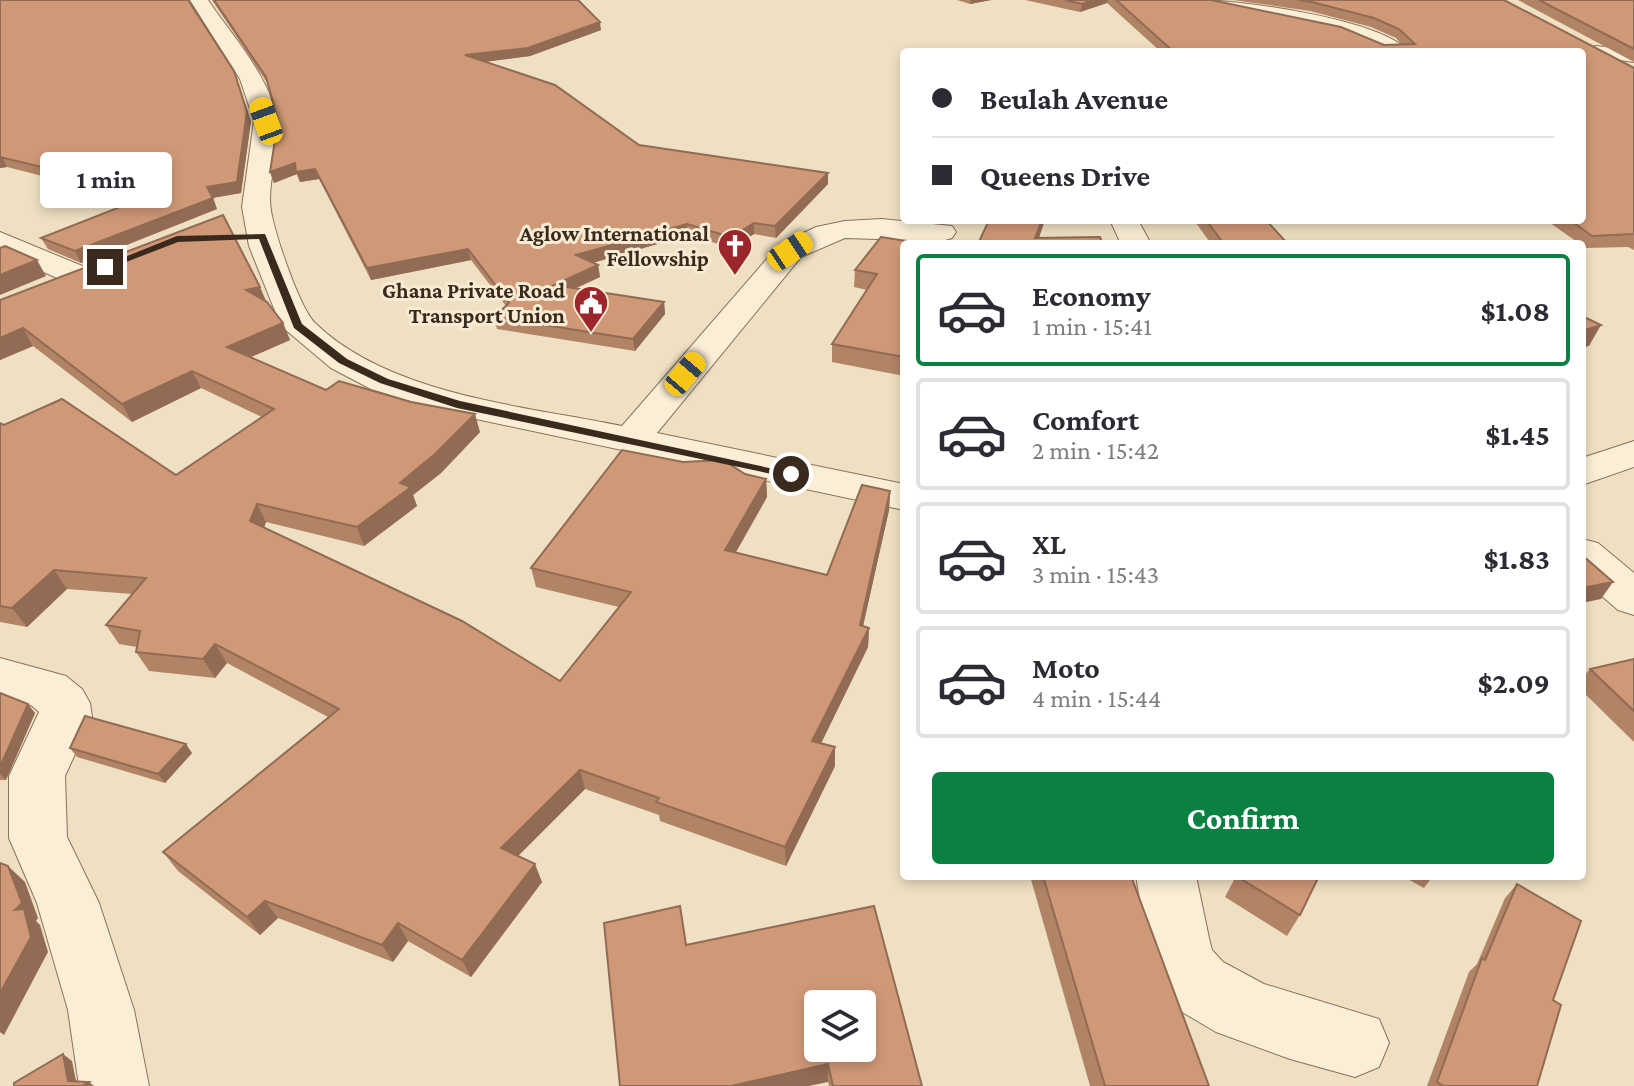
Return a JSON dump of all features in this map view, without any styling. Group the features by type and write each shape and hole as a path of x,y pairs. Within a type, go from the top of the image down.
{"street":[{"path":"199,0 251,79 266,121 246,224 298,326 343,361 384,381 457,404 900,496"},
{"path":"1206,0 1345,28 1390,48"},
{"path":"1634,56 1590,49 1634,75"},
{"path":"1608,75 1634,75"},
{"path":"629,442 790,251 810,237 854,227 942,232"},
{"path":"0,241 94,271 40,293"},
{"path":"1586,471 1634,453"},
{"path":"1586,557 1634,598"},
{"path":"0,677 48,690 64,703 66,717 37,776 38,838 68,903 101,1010 114,1086"},
{"path":"1167,880 1189,973 1215,996 1251,1013 1355,1043"}],"building":[{"path":"0,0 188,0 234,71 247,112 237,182 207,187 213,198 75,251 41,238 138,200 133,181 112,184 0,157"},
{"path":"214,0 578,0 600,22 528,48 465,55 555,85 639,145 828,173 775,226 754,223 731,237 687,224 576,255 598,265 554,285 664,302 633,339 494,317 509,303 468,249 367,268 315,169 296,172 295,163 270,172 278,121 266,77"},
{"path":"1065,0 1092,0 1082,4"},
{"path":"1116,0 1211,0 1341,27 1384,45 1415,44 1399,29 1374,18 1298,0 1504,0 1634,68 1634,234 1592,236 1576,224 1586,224 1586,48 1170,48"},
{"path":"1539,0 1634,0 1634,49"},
{"path":"223,215 260,287 246,290 267,302 283,323 227,347 326,390 339,381 411,402 475,414 400,483 411,487 357,527 257,504 250,521 462,621 560,681 631,592 531,568 622,450 683,462 723,460 745,474 766,479 725,550 827,575 862,485 890,491 860,625 869,628 812,741 835,747 785,847 656,802 659,798 580,770 501,848 535,864 462,960 398,923 382,945 265,901 247,917 163,852 339,709 215,644 203,659 136,652 140,631 106,625 146,578 54,570 12,608 0,606 0,423 4,425 62,399 176,475 274,409 192,371 122,404 23,328 0,338 0,300"},
{"path":"987,224 1040,224 1035,238 1100,237 1101,240 980,240"},
{"path":"1209,224 1270,224 1284,240 1221,240"},
{"path":"881,237 900,240 900,356 832,344 877,274 855,270"},
{"path":"5,246 37,260 0,275 0,248"},
{"path":"1586,318 1601,325 1586,330"},
{"path":"1586,558 1613,582 1586,587"},
{"path":"1634,659 1634,711 1590,669"},
{"path":"0,693 28,704 0,767"},
{"path":"85,716 186,744 158,774 70,748"},
{"path":"0,863 8,866 22,903 15,910 24,909 31,937 0,993"},
{"path":"1044,880 1132,880 1209,1086 1105,1086"},
{"path":"1243,880 1317,880 1300,915"},
{"path":"1517,884 1581,921 1553,1000 1561,1005 1537,1086 1443,1086 1437,1082 1482,958 1485,960"},
{"path":"680,906 686,945 874,906 922,1086 833,1086 828,1064 731,1086 620,1086 604,923"},
{"path":"63,1054 68,1081 89,1082 82,1086 14,1086 14,1083"}],"place":[{"name":"Aglow International Fellowship","path":"735,277"},
{"name":"Ghana Private Road Transport Union","path":"591,334"}],"route":[{"path":"105,267 177,239 262,236 298,326 343,361 384,381 457,404 791,474"}]}
